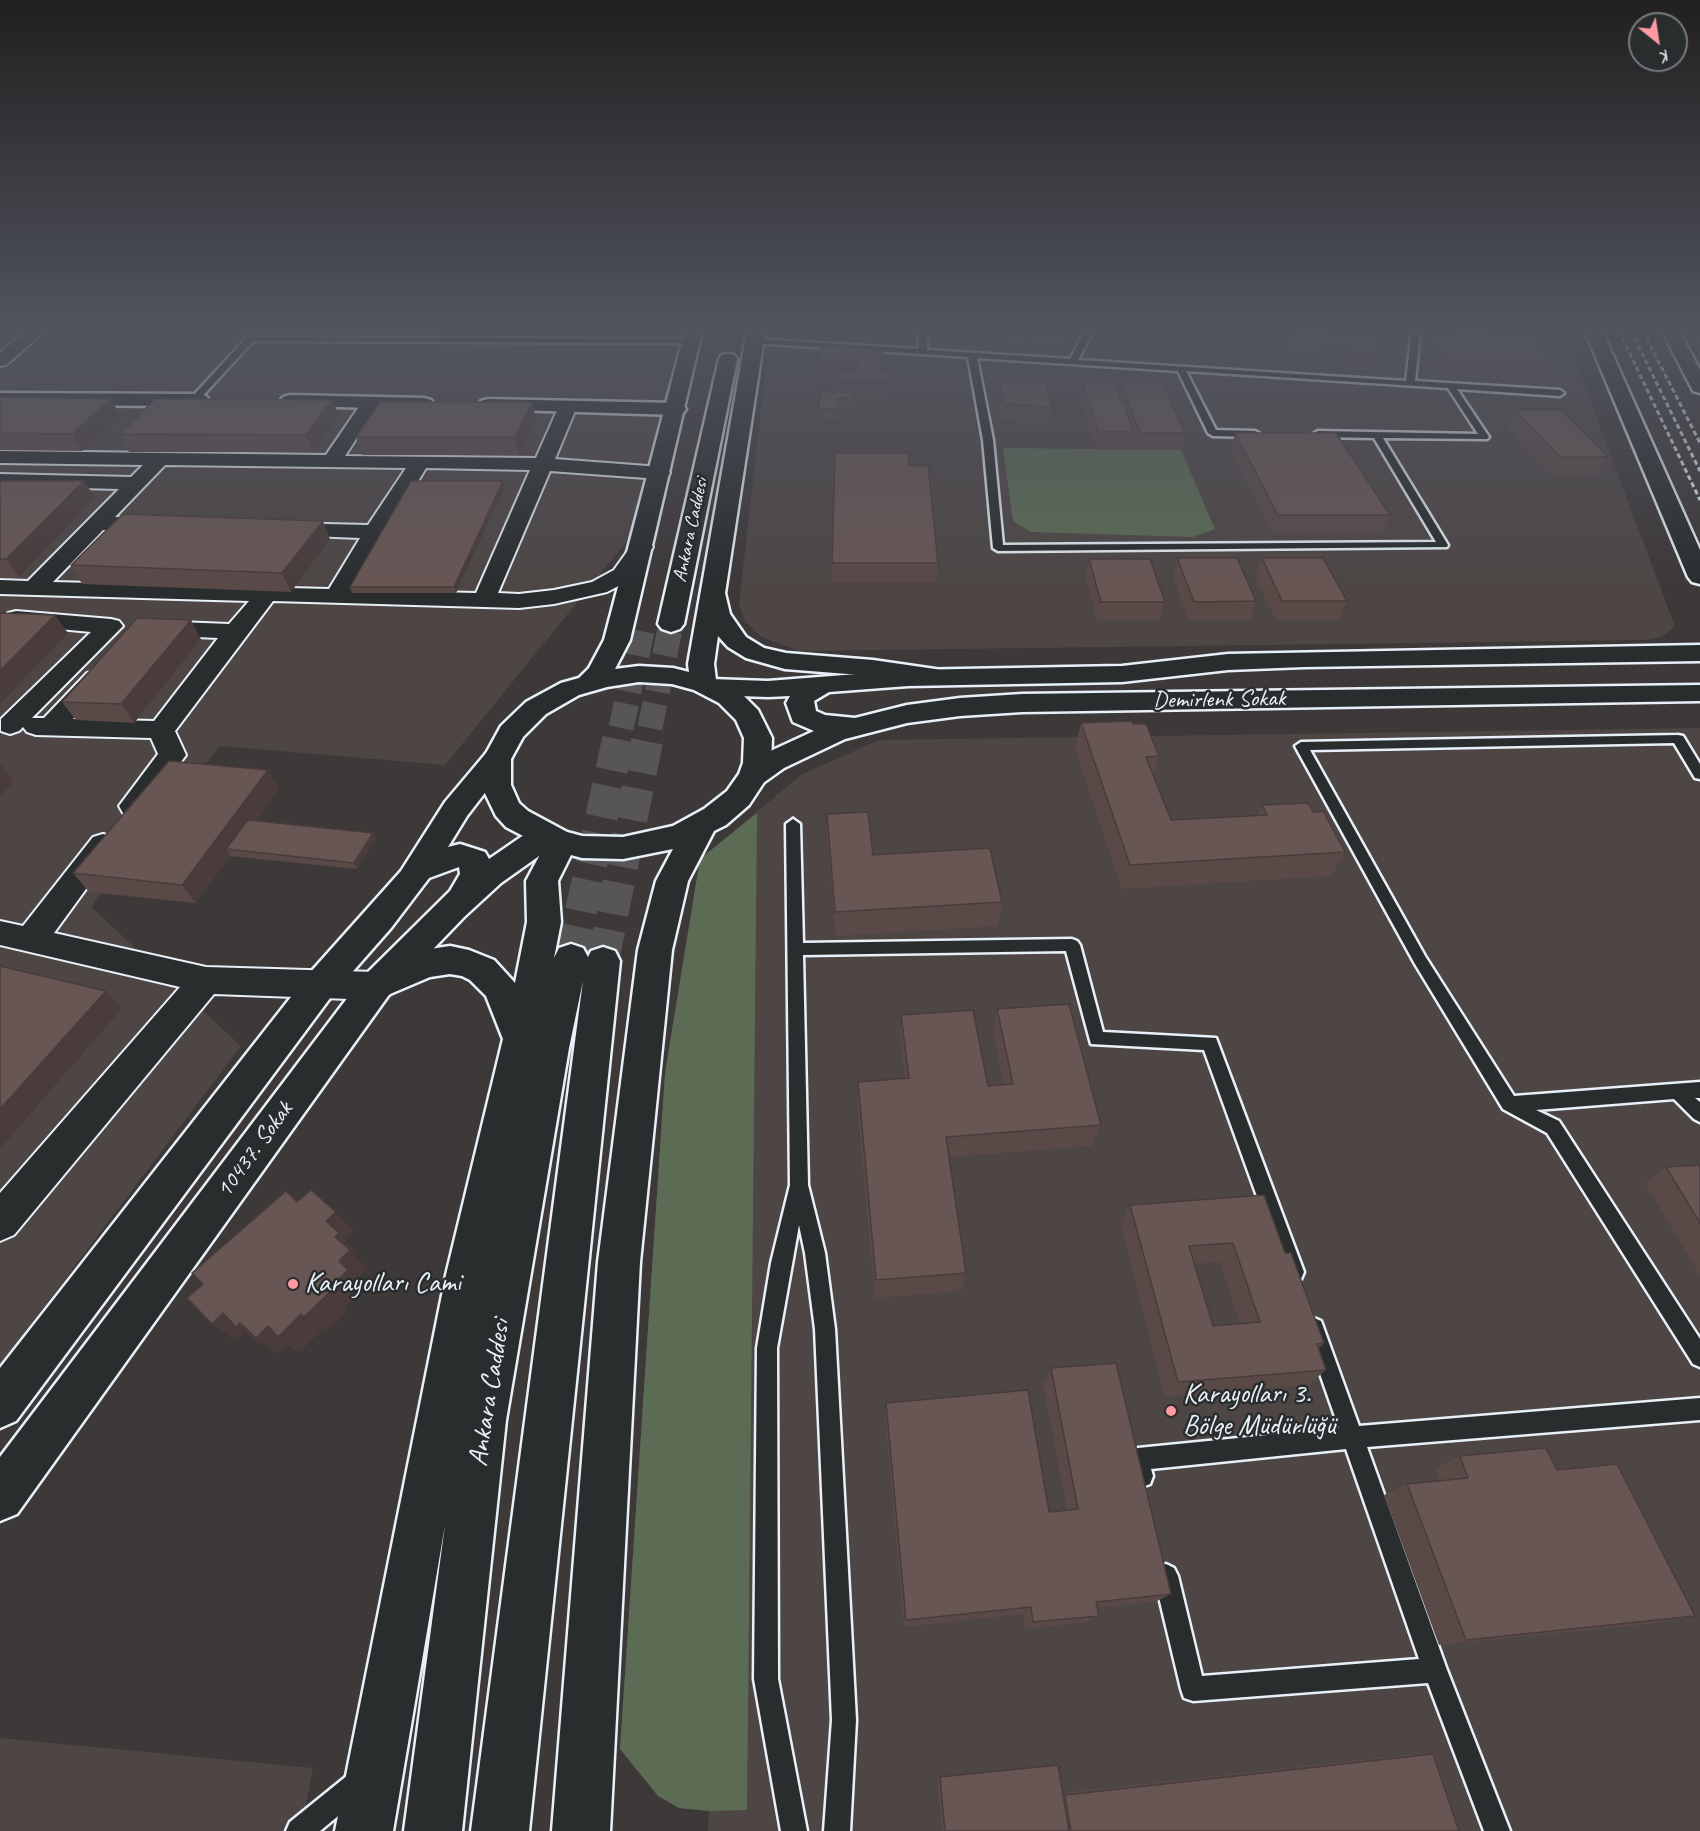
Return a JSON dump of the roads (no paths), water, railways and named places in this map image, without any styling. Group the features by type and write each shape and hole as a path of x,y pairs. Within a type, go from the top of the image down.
{"street":[{"path":"137,422 143,416"},
{"path":"332,461 361,416"},
{"path":"484,600 563,416"},
{"path":"588,683 600,672 617,640 674,416"},
{"name":"Ankara Caddesi","path":"688,441 693,416"},
{"name":"Ankara Caddesi","path":"671,624 726,416"},
{"path":"497,759 496,785 507,808 529,828 553,839 602,848 633,847 664,841 701,826 728,808 738,798 753,776 759,751 754,727 740,706 707,686 701,664 737,416"},
{"path":"1630,416 1700,577"},
{"path":"98,458 114,444"},
{"path":"0,457 542,464 660,473"},
{"path":"8,625 97,522 160,459"},
{"path":"337,595 374,532 420,462"},
{"path":"0,480 135,483"},
{"path":"97,522 178,525"},
{"path":"270,529 374,532"},
{"path":"0,587 519,601 555,597 599,587 622,575 642,547"},
{"path":"713,593 718,614 731,636 755,653 785,661 873,668 934,677"},
{"path":"161,730 266,595"},
{"path":"8,625 111,626 140,632 236,631"},
{"path":"5,725 111,626"},
{"path":"707,686 752,690 934,677 1122,674 1228,662 1304,659 1700,653"},
{"path":"50,727 113,661"},
{"name":"Demirlenk Sokak","path":"1122,674 1700,675"},
{"name":"10437. Sokak","path":"0,1405 321,984 379,919 417,870 456,809 497,759 511,732 529,713 552,698 588,683 622,676 673,676 707,686"},
{"path":"821,686 803,696 800,703 803,716 820,724 855,726"},
{"name":"Demirlenk Sokak","path":"753,776 774,761 805,745 855,726 925,711 1022,703 1700,693"},
{"path":"1022,703 1107,712 1192,716 1675,710 1700,713"},
{"path":"5,725 161,730"},
{"path":"161,730 172,755 15,936 206,980 376,986 407,970 450,960 469,964 482,970 498,986 507,1000 521,1039"},
{"path":"581,1831 619,1262 655,950 672,881 701,826"},
{"path":"364,1831 373,1771 467,1275 521,1039 544,922 542,881 553,839"},
{"name":"10437. Sokak","path":"0,1497 376,986 462,899 490,875 553,839"},
{"path":"417,870 460,855 474,860 476,874 462,899"},
{"name":"Ankara Caddesi","path":"433,1831 483,1420 551,1048 587,960 500,1831"},
{"path":"6,1207 206,980"}],"lane":[{"path":"984,416 988,440 998,548 1443,545 1377,435"},
{"path":"1204,416 1213,433 1271,434"},
{"path":"1306,434 1484,437 1471,416"},
{"path":"1700,775 1678,739 1301,746 1420,960 1509,1104 1553,1127 1700,1357"},
{"path":"793,824 797,949 799,1185 815,1253 825,1329 844,1720 837,1831"},
{"path":"797,949 1072,945 1097,1039 1210,1043 1300,1291"},
{"path":"1509,1104 1700,1090"},
{"path":"1677,1091 1700,1114"},
{"path":"794,1831 766,1679 767,1348 781,1263 799,1185"},
{"path":"1309,1313 1435,1670 1497,1831"},
{"path":"1146,1494 1138,1459 1354,1437 1700,1409"},
{"path":"1160,1551 1193,1689 1435,1670"},
{"path":"299,1831 373,1771"}],"tunnel":[{"path":"621,728 644,622"},
{"path":"650,728 671,624"},
{"path":"571,958 621,726"},
{"path":"603,961 650,726"}],"railway":[{"path":"1660,416 1700,500"},
{"path":"1673,416 1700,471"},
{"path":"1686,416 1700,443"}],"place":[{"name":"Karayolları Cami","path":"293,1284"},
{"name":"Karayolları 3. Bölge Müdürlüğü","path":"1171,1411"}]}
